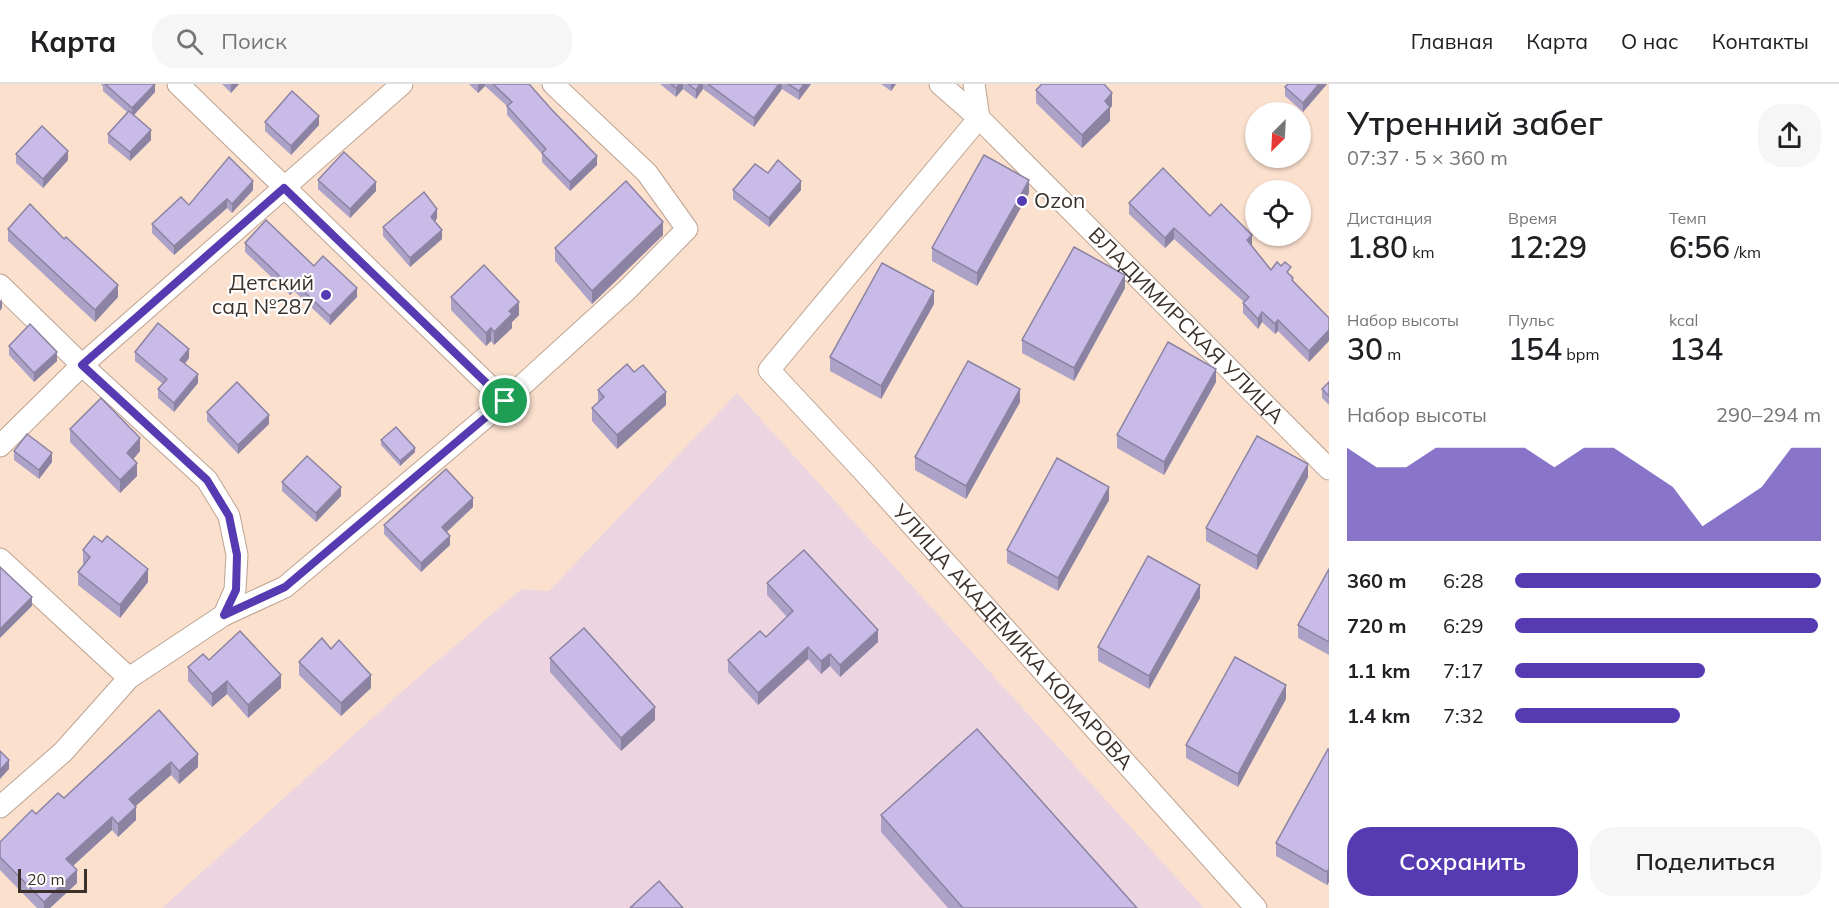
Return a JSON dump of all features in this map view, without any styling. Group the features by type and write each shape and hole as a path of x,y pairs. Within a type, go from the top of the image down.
{"street":[{"path":"178,84 505,401"},
{"path":"0,446 82,365 402,84"},
{"path":"0,807 63,752 129,678 224,615 285,587 505,401 628,289 687,229 647,173 553,84"},
{"name":"ВЛАДИМИРСКАЯ УЛИЦА","path":"940,84 979,118 1329,469"},
{"path":"974,84 979,118"},
{"name":"УЛИЦА АКАДЕМИКА КОМАРОВА","path":"979,118 769,369 1256,908"},
{"path":"0,285 82,365 207,480 229,516 237,555 236,590 224,615"},
{"path":"0,559 129,678"}],"shaded area":[{"path":"737,393 1204,908 162,908 408,686 521,589 549,591"}],"building":[{"path":"105,84 155,84 132,108"},
{"path":"493,84 529,84 597,156 570,182 542,153 546,149 507,106 512,102"},
{"path":"688,84 700,84 696,90"},
{"path":"708,84 779,84 754,118"},
{"path":"788,84 804,84 799,91"},
{"path":"1042,84 1104,84 1112,93 1105,101 1110,107 1082,135 1036,90"},
{"path":"1288,84 1319,84 1304,102 1285,87"},
{"path":"292,91 319,116 291,146 265,122"},
{"path":"129,111 151,130 130,152 108,134"},
{"path":"42,126 68,151 43,179 16,154"},
{"path":"344,152 376,182 350,209 318,180"},
{"path":"984,155 1029,180 977,273 932,248"},
{"path":"229,157 253,181 232,204 227,199 174,246 152,224 181,197 189,205"},
{"path":"778,160 801,181 769,218 733,190 755,164 768,173"},
{"path":"1163,168 1210,216 1221,204 1245,228 1245,246 1252,246 1271,270 1277,262 1281,266 1285,262 1291,267 1287,272 1293,278 1292,280 1329,318 1329,330 1309,351 1278,320 1275,324 1262,312 1258,319 1243,303 1249,297 1174,228 1165,238 1129,203"},
{"path":"626,181 663,222 592,291 555,248"},
{"path":"424,192 437,209 431,217 442,230 410,258 383,227"},
{"path":"30,204 64,239 66,237 118,285 95,310 8,229"},
{"path":"266,220 314,266 323,256 357,288 330,316 294,282 290,286 245,243"},
{"path":"1074,247 1125,275 1074,368 1022,340"},
{"path":"882,263 934,291 881,386 830,357"},
{"path":"484,265 519,302 509,311 512,314 494,332 491,328 486,333 451,297"},
{"path":"158,323 189,349 180,360 198,374 174,403 158,389 167,379 135,352"},
{"path":"30,324 57,352 34,373 9,346"},
{"path":"1168,342 1216,369 1164,462 1117,435"},
{"path":"968,361 1020,389 966,486 915,457"},
{"path":"627,364 634,372 643,365 666,392 617,435 592,408 604,397 598,390"},
{"path":"237,382 269,415 238,445 207,412"},
{"path":"1329,382 1329,396 1322,389"},
{"path":"101,398 140,438 127,453 137,463 120,480 70,429"},
{"path":"396,427 415,448 400,461 381,440"},
{"path":"27,434 52,453 39,470 14,451"},
{"path":"1257,436 1308,464 1257,556 1206,528"},
{"path":"307,456 341,487 316,513 282,482"},
{"path":"1057,458 1109,487 1058,578 1007,550"},
{"path":"446,469 473,498 442,527 450,536 421,563 384,525"},
{"path":"94,536 102,542 107,536 148,569 120,605 78,572 90,557 83,550"},
{"path":"804,550 878,630 840,665 830,654 821,661 808,647 758,693 728,660 760,631 766,637 793,611 767,583"},
{"path":"1148,556 1200,585 1149,676 1098,647"},
{"path":"0,567 32,597 0,629"},
{"path":"1329,569 1329,642 1298,625"},
{"path":"584,628 655,707 621,738 550,658"},
{"path":"240,631 281,675 248,705 227,681 212,694 188,667 203,654 209,660"},
{"path":"322,638 331,649 339,640 371,675 341,703 299,662"},
{"path":"1235,657 1286,685 1238,774 1186,745"},
{"path":"159,710 198,754 179,771 171,762 129,799 136,807 118,824 112,817 66,859 77,870 44,902 0,857 0,842 32,810 36,814 58,793 64,798"},
{"path":"977,729 1137,908 963,908 881,815"},
{"path":"1328,749 1329,869 1327,872 1276,843"},
{"path":"0,751 9,760 0,770"},
{"path":"659,881 683,908 630,908"}],"place":[{"name":"Ozon","path":"1022,201"},
{"name":"Детский сад №287","path":"326,295"}],"route":[{"path":"284,188 505,401 285,587 224,615 236,590 237,555 229,516 207,480 82,365 284,188"}]}
